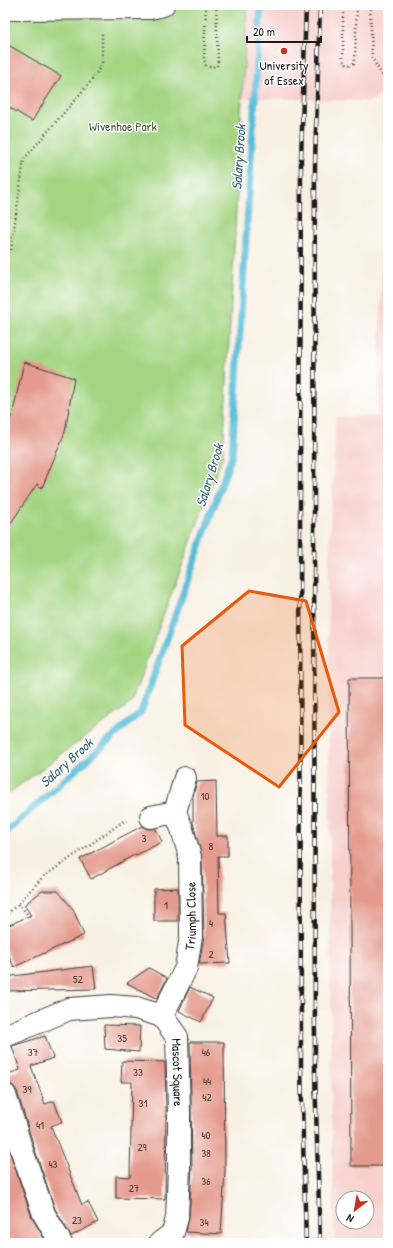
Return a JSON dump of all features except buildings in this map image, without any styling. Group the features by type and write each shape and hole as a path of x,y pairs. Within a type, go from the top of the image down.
{"street":[{"path":"5,9 150,8 163,5"},
{"path":"141,818 175,812 186,778"},
{"name":"Triumph Close","path":"162,1016 186,968 191,936 190,857 182,829 175,812"},
{"path":"5,1036 69,1009 111,1006 136,1008 162,1016"},
{"name":"Mascot Square","path":"160,1243 173,1233 176,1218 179,1168 177,1037 162,1016"},
{"path":"5,1095 22,1151 44,1214 61,1243"}],"path":[{"path":"206,5 204,60 206,65 210,67 216,66 218,60 216,5"},
{"path":"343,5 343,60 345,64 349,65 354,63 355,58 356,5"},
{"path":"370,5 372,58 388,85"},
{"path":"5,255 11,250 24,159 92,80 102,64 102,8"},
{"path":"5,918 43,877 124,821 141,818"},
{"path":"18,904 31,918"}],"highlighted area":[{"path":"249,591 306,601 339,712 279,787 185,725 182,646"}],"shaded area":[{"name":"University of Essex","path":"5,5 388,5 388,91 368,102 242,98 196,75"},
{"path":"383,221 388,221 388,1243 335,1243 332,1156 328,575 336,417 378,416"}],"green space":[{"name":"Wivenhoe Park","path":"5,5 247,5 223,455 131,703 5,796"}],"waterway":[{"name":"Salary Brook","path":"5,833 141,712 232,455 261,5"}],"railway":[{"path":"306,5 301,159 300,501 301,1069 306,1243"},
{"path":"320,5 315,162 314,504 315,1072 320,1243"}],"place":[{"name":"University of Essex","path":"284,51"}]}
